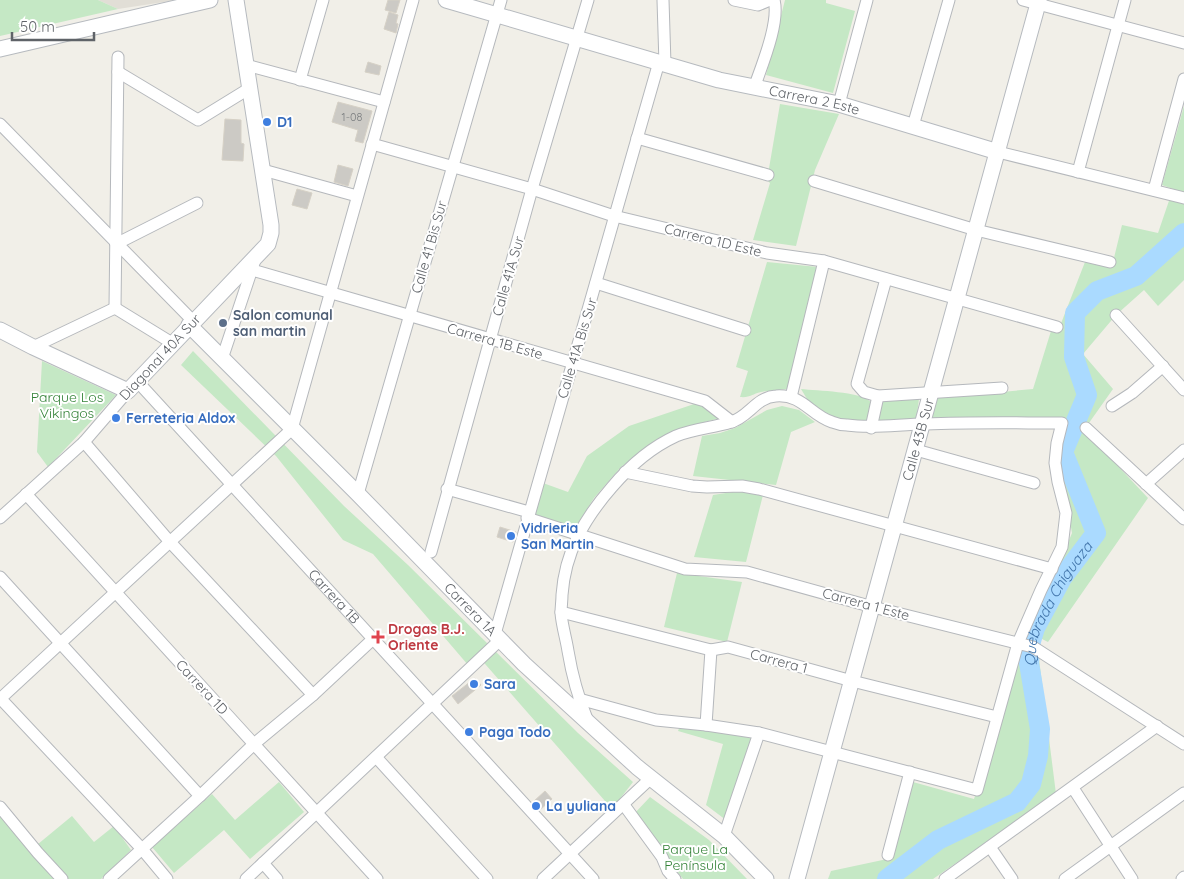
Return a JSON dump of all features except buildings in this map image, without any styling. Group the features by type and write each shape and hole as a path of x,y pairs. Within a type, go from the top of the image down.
{"street":[{"path":"0,49 210,0"},
{"path":"236,0 263,170 357,196"},
{"path":"300,80 323,0"},
{"path":"167,879 142,849 0,698 292,429 413,0"},
{"name":"Carrera 2 Este","path":"446,0 499,7 577,37 719,80 838,104 998,152 1184,198"},
{"name":"Calle 41A Sur","path":"431,552 532,189 588,0"},
{"name":"Calle 41A Bis Sur","path":"498,637 528,515 637,138 662,63 663,0"},
{"path":"734,0 758,5 772,0 776,8 775,21 754,88"},
{"path":"838,104 867,0"},
{"path":"913,126 949,0"},
{"path":"1023,0 1039,2 1118,26 1184,43"},
{"path":"1078,172 1125,0"},
{"name":"Calle 43B Sur","path":"797,879 1039,2"},
{"name":"Calle 41 Bis Sur","path":"358,494 499,7"},
{"path":"115,308 118,57"},
{"path":"246,65 384,102"},
{"path":"118,72 198,120 250,88"},
{"path":"1154,190 1184,79"},
{"path":"0,124 191,323"},
{"path":"637,138 768,176"},
{"name":"Carrera 1D Este","path":"372,144 532,189 614,216 767,253 824,261 1057,327"},
{"name":"Diagonal 40A Sur","path":"0,518 84,442 172,343 254,263 268,244 271,234 263,170"},
{"path":"814,181 976,230 1110,262"},
{"path":"116,244 197,203"},
{"path":"791,397 824,261"},
{"path":"222,359 254,263"},
{"name":"Carrera 1B Este","path":"254,263 330,293 705,401 732,422"},
{"path":"886,279 857,384 864,392 878,396 1002,388"},
{"path":"596,283 745,330"},
{"path":"115,308 172,343"},
{"path":"33,347 115,308"},
{"path":"1116,315 1184,390"},
{"name":"Carrera 1A","path":"191,323 222,359 544,683 651,778 724,836 766,879"},
{"name":"Carrera 1B","path":"0,330 33,347 132,386 231,486 593,879"},
{"path":"1112,406 1132,393 1163,366"},
{"path":"579,699 656,720 759,733 977,790 997,717 1026,645 1041,590 1062,547 1066,513 1055,463 1057,443 1062,424 989,422 871,428 832,422 815,412 802,401 791,397 775,396 757,402 744,416 732,422 698,428 675,437 654,449 625,472 596,505 578,535 570,553 564,578 561,612 579,699 589,723"},
{"path":"871,428 878,396"},
{"path":"1086,428 1184,519"},
{"path":"84,442 170,542 313,695"},
{"path":"916,450 1034,483"},
{"path":"1146,484 1184,450"},
{"path":"625,472 692,486 742,486 759,489 1052,569"},
{"name":"Carrera 1 Este","path":"448,488 528,515 578,535 685,569 747,572 873,607 1026,645 1184,744"},
{"name":"Carrera 1D","path":"26,494 377,879"},
{"path":"0,577 200,796"},
{"name":"Carrera 1","path":"561,612 711,650 728,647 852,681 997,717"},
{"path":"246,879 432,704 498,637"},
{"path":"109,879 254,744 313,695 373,639"},
{"path":"706,725 711,650"},
{"path":"945,879 1157,726"},
{"path":"724,836 759,733"},
{"path":"376,757 487,879"},
{"path":"888,855 910,772"},
{"path":"543,879 651,778"},
{"path":"1073,788 1132,879"},
{"path":"1065,879 1184,793"},
{"path":"624,805 662,857 675,879"},
{"path":"0,807 62,879"},
{"path":"990,847 1012,879"},
{"path":"263,864 277,879"}],"shaded area":[{"path":"98,0 177,0 118,9"}],"green space":[{"path":"0,0 98,0 118,9 0,36"},
{"path":"785,0 826,0 826,3 855,11 833,93 766,75"},
{"path":"780,104 839,114 815,170 796,246 753,240 770,183 767,180"},
{"path":"1184,106 1184,280 1158,306 1144,290 1116,315 1083,354 1113,389 1084,430 1148,498 1048,642 1026,631 1054,577 1072,533 1058,453 1068,418 931,421 937,398 1033,389 1051,331 1060,326 1085,262 1112,266 1122,225 1158,233 1173,189 1162,185"},
{"path":"767,262 818,267 791,388 764,391 740,397 748,371 736,367"},
{"path":"193,351 344,506 408,565 578,733 633,782 612,809 479,657 468,665 373,554 343,540 276,456 181,365"},
{"name":"Parque Los Vikingos","path":"42,361 116,395 48,467 37,452"},
{"path":"801,389 827,391 865,398 871,402 866,425 844,421 822,412 810,403"},
{"path":"919,399 916,422 878,424 883,400"},
{"path":"700,402 720,418 694,425 657,440 621,467 594,498 574,530 533,516 543,483 568,492 587,456 629,426"},
{"path":"782,406 799,410 815,422 791,432 776,485 693,476 702,436 735,428 767,410"},
{"path":"739,491 763,495 746,562 694,557 713,495"},
{"path":"677,573 742,582 727,642 664,627"},
{"path":"1021,647 1039,659 1056,794 933,879 828,879 831,871 892,858 913,782 974,799 1022,652"},
{"path":"680,726 751,738 726,820 706,805 723,744 678,731"},
{"path":"279,782 304,812 250,859 224,830 174,873 152,847 212,794 235,820"},
{"name":"Parque La Península","path":"650,797 709,840 747,879 683,879 634,814"},
{"path":"0,815 32,849 72,816 94,842 114,826 131,850 101,879 0,879"}],"waterway":[{"name":"Quebrada Chiguaza","path":"887,879 938,840 1017,802 1031,784 1038,756 1040,729 1029,663 1031,641 1035,628 1062,578 1096,533 1063,452 1087,395 1074,357 1075,313 1097,291 1136,276 1184,233"}],"place":[{"name":"D1","path":"267,122"},
{"name":"Salon comunal san martin","path":"223,323"},
{"name":"Ferreteria Aldox","path":"116,418"},
{"name":"Vidrieria San Martin","path":"511,536"},
{"name":"Drogas B.J. Oriente","path":"378,637"},
{"name":"Sara","path":"474,684"},
{"name":"Paga Todo","path":"469,732"},
{"name":"La yuliana","path":"536,806"}]}
